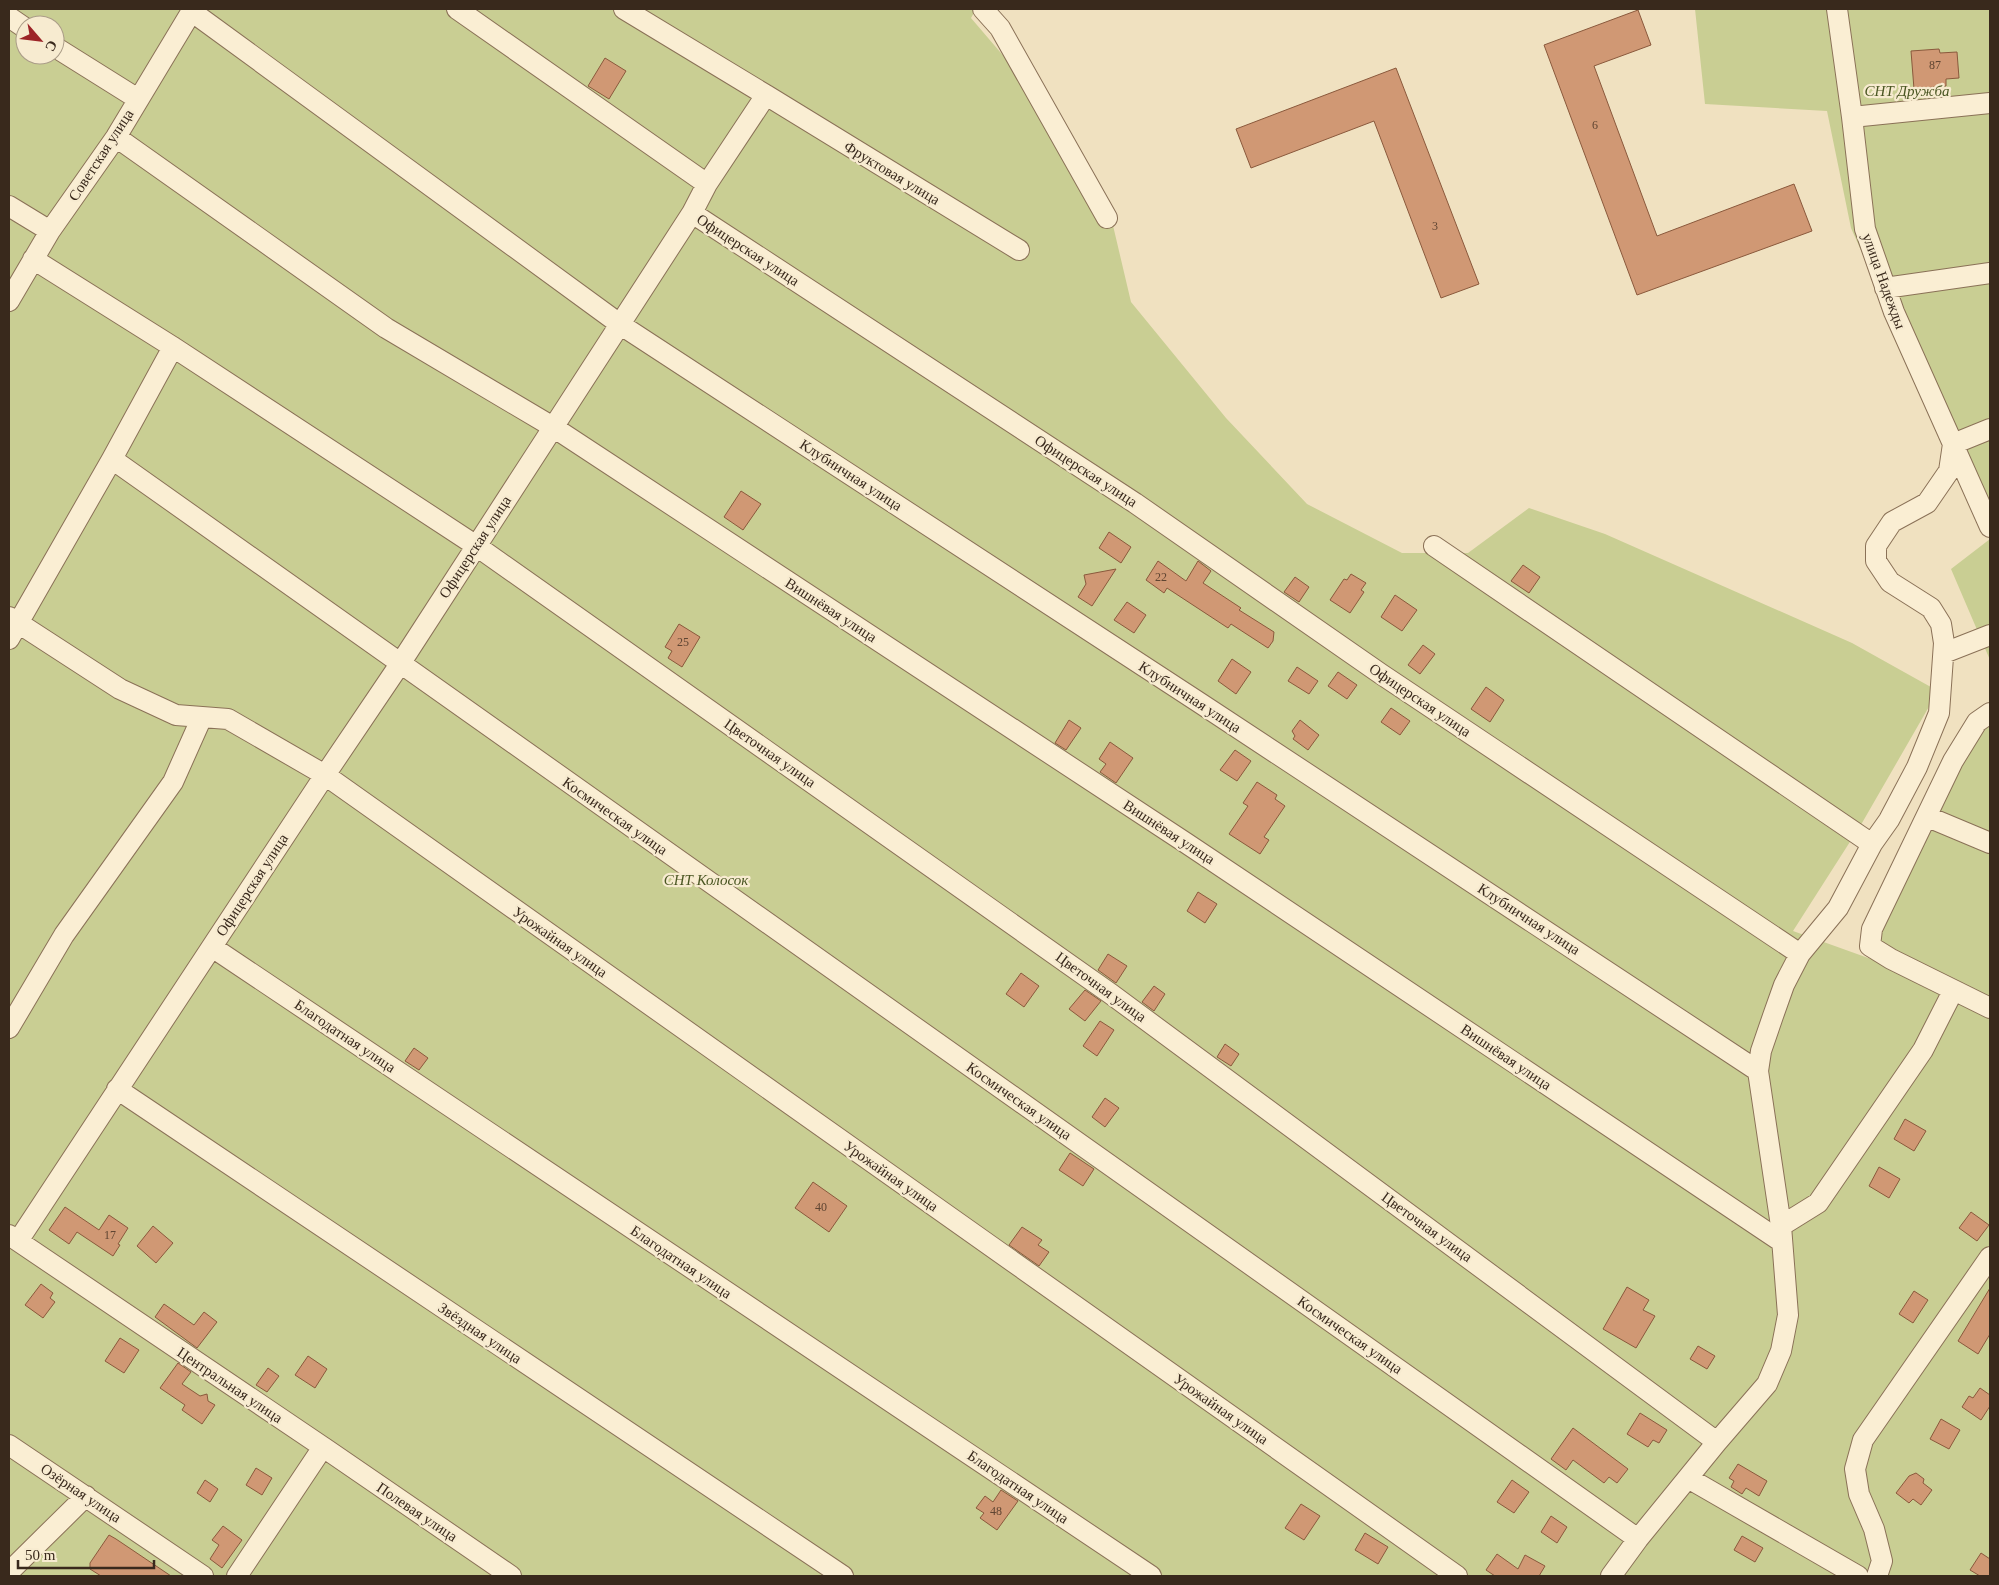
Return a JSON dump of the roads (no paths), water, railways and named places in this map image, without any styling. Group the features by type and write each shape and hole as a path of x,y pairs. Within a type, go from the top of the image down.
{"street":[{"path":"457,9 707,184"},
{"name":"Фруктовая улица","path":"624,9 1019,250"},
{"path":"983,9 1000,28 1107,218"},
{"name":"улица Надежды","path":"1837,9 1865,229 1894,312 1990,527"},
{"name":"Советская улица","path":"9,301 50,231 116,137 192,10"},
{"name":"Клубничная улица","path":"192,10 621,325 1217,714 1758,1071"},
{"path":"65,52 138,99"},
{"path":"692,213 707,184 766,95"},
{"path":"1852,117 1990,103"},
{"name":"Вишнёвая улица","path":"116,137 386,328 553,427 1782,1234"},
{"path":"9,206 50,231"},
{"name":"Офицерская улица","path":"13,1238 117,1089 324,775 400,664 692,213 1135,503 1381,674 1800,954"},
{"name":"Цветочная улица","path":"33,260 173,347 475,546 1111,994 1717,1442"},
{"path":"1885,288 1990,273"},
{"path":"12,626 112,459 173,347"},
{"path":"1612,1576 1638,1539 1767,1384 1781,1351 1788,1315 1782,1234 1758,1071 1761,1051 1784,985 1800,954 1838,908 1872,844 1889,820 1917,768 1939,713 1944,653 1941,624 1931,608 1890,582 1876,561 1876,546 1892,522 1927,503 1949,471 1953,444 1990,429"},
{"name":"Космическая улица","path":"112,459 1638,1539"},
{"path":"1434,546 1872,844"},
{"name":"Урожайная улица","path":"12,626 120,689 176,715 228,719 324,775 1457,1576"},
{"path":"1944,653 1990,635"},
{"path":"1990,713 1977,722 1953,762 1928,817 1872,929 1870,946 1891,959 1990,1008"},
{"path":"9,1028 64,935 174,782 202,717"},
{"path":"1928,817 1990,843"},
{"name":"Благодатная улица","path":"212,947 1151,1576"},
{"path":"1782,1234 1818,1203 1923,1050 1953,991"},
{"name":"Звёздная улица","path":"117,1089 843,1576"},
{"name":"Центральная улица","path":"13,1238 323,1447"},
{"path":"1877,1576 1882,1561 1874,1529 1859,1494 1855,1469 1863,1440 1990,1257"},
{"name":"Озёрная улица","path":"9,1445 203,1576"},
{"path":"237,1576 323,1447"},
{"name":"Полевая улица","path":"323,1447 511,1576"},
{"path":"1688,1478 1858,1576"},
{"path":"9,1572 86,1496"}],"park label":[{"name":"СНТ Дружба","path":"1907,91"},
{"name":"СНТ Колосок","path":"706,880"}]}
